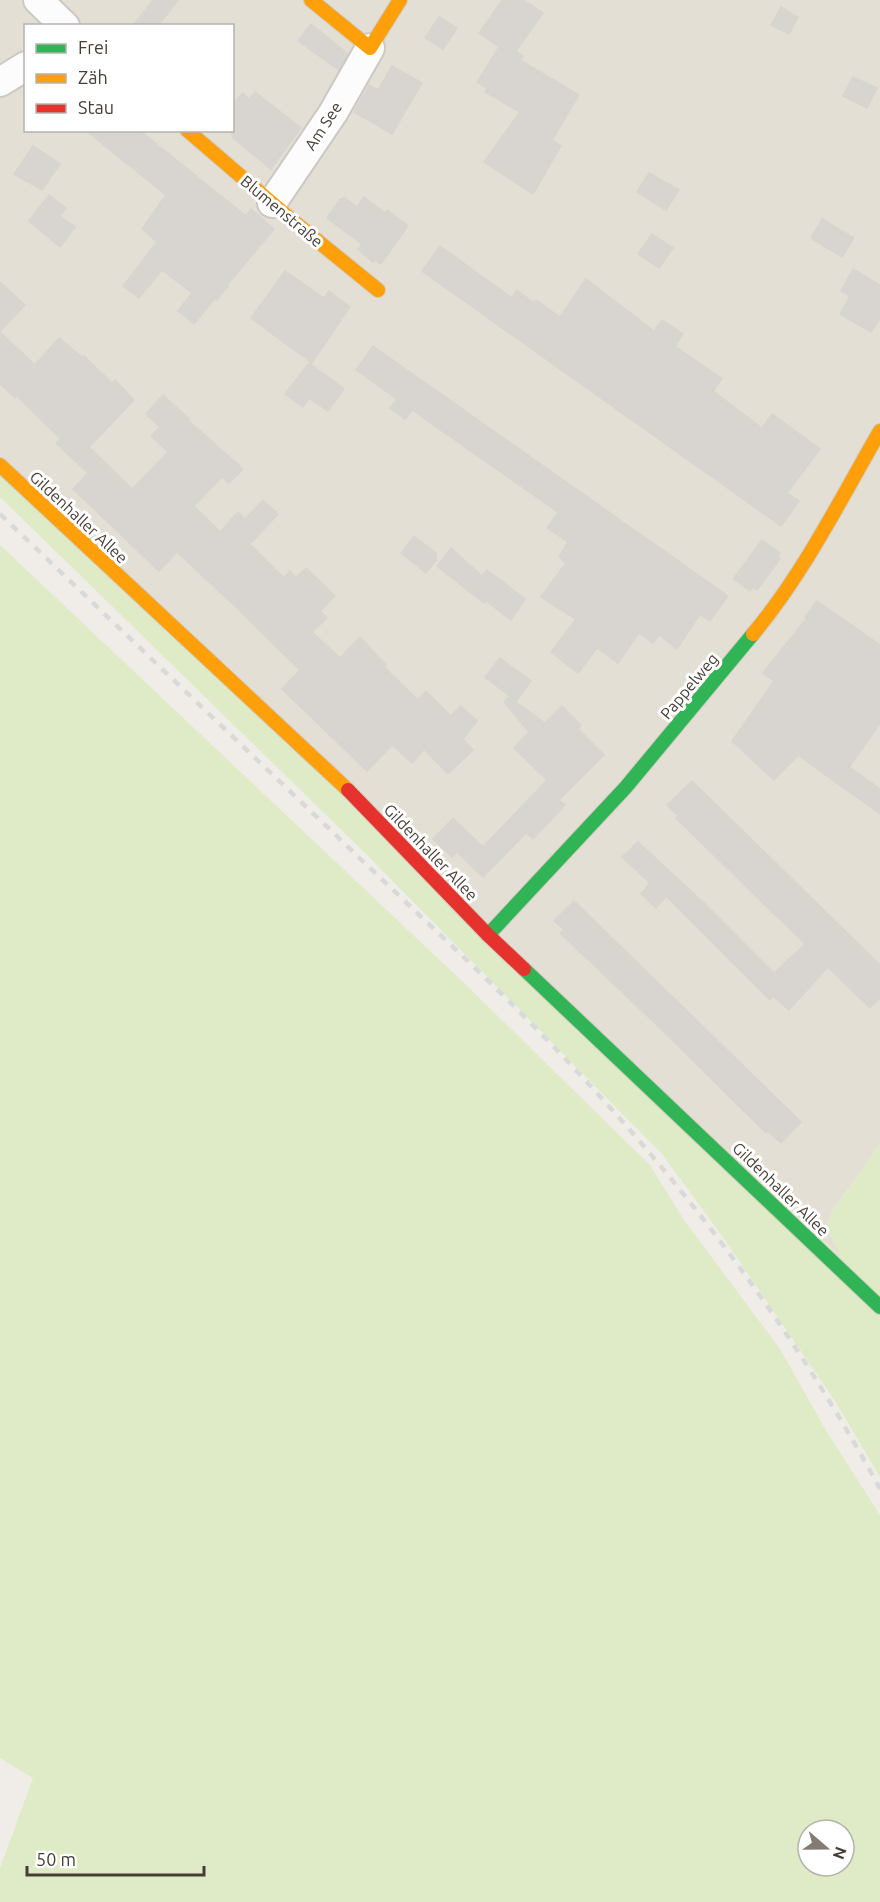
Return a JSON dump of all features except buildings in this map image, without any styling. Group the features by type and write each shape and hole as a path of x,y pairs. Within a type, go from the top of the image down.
{"street":[{"path":"38,0 63,24"},
{"path":"311,0 370,48"},
{"name":"Am See","path":"272,203 333,113 400,0"},
{"path":"0,82 24,67"},
{"name":"Blumenstraße","path":"189,132 378,290"},
{"name":"Pappelweg","path":"488,935 626,787 773,611 802,566 880,431"},
{"name":"Gildenhaller Allee","path":"0,465 355,797 488,935 880,1307"}],"shaded area":[{"path":"0,0 880,0 880,1144 833,1210 826,1227 842,1258 0,470"}],"green space":[{"path":"0,470 842,1258 826,1227 833,1210 880,1144 880,1477 835,1401 722,1236 662,1154 366,854 0,497"},
{"path":"0,545 463,982 650,1165 684,1220 780,1349 827,1432 880,1515 880,1902 0,1902 0,1868 33,1778 0,1758"}],"railway":[{"path":"0,514 474,967 597,1093 687,1199 771,1311 846,1428 880,1489"}],"traffic: fast":[{"path":"488,935 626,787 753,634"},
{"path":"524,969 880,1307"}],"traffic: slow":[{"path":"311,0 370,48 400,0"},
{"path":"189,132 378,290"},
{"path":"753,634 805,561 880,431"},
{"path":"0,465 348,790"}],"traffic: jam":[{"path":"348,790 488,935 524,969"}]}
